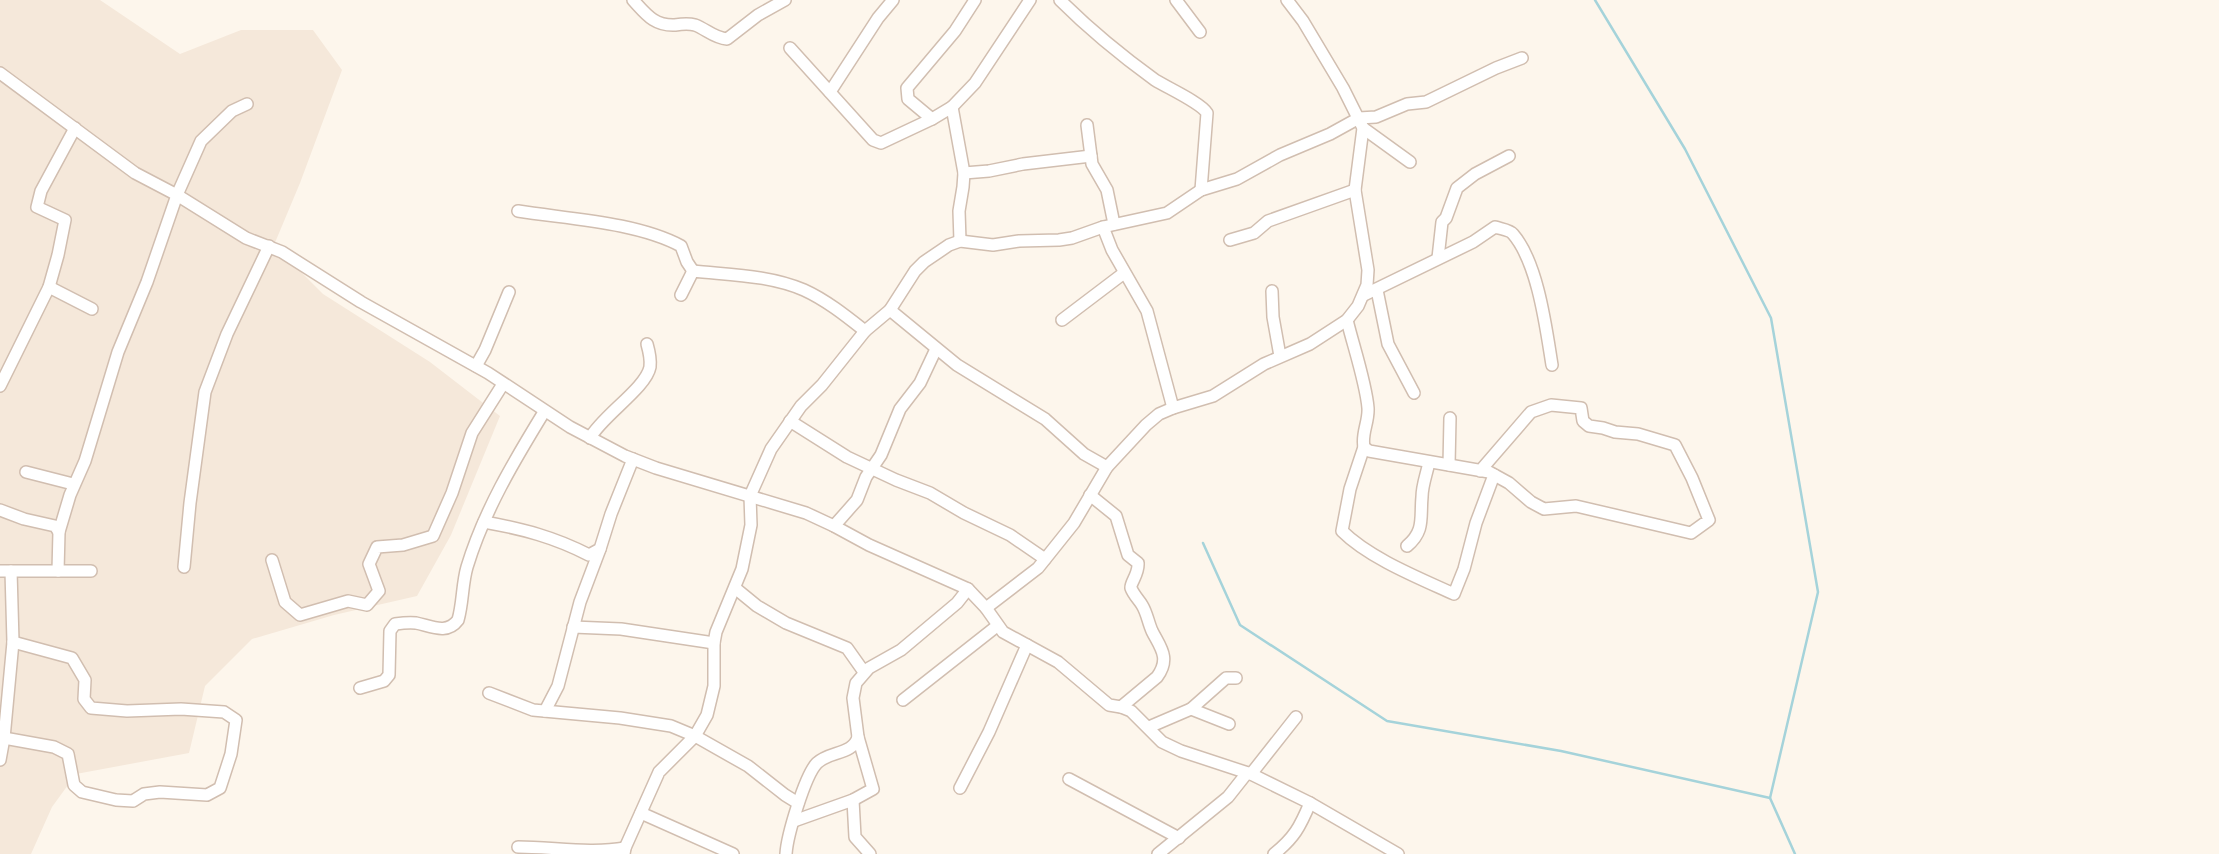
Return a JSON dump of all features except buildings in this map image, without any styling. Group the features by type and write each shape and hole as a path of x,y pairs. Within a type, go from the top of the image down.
{"street":[{"path":"633,0 650,19 657,23 665,26 694,25 718,38 727,39 758,15 785,0"},
{"path":"830,92 878,18 893,0"},
{"path":"932,119 908,99 907,88 955,31 975,0"},
{"path":"790,48 877,143 886,142 952,107 975,83 1030,0"},
{"path":"1060,0 1134,64 1176,93 1204,108 1207,113 1202,190"},
{"path":"1176,0 1200,32"},
{"path":"1287,0 1304,21 1361,124 1410,162"},
{"path":"518,847 552,850 625,851 659,772 695,736 707,715 714,686 714,643 742,569 751,525 750,496 767,456 801,406 822,385 865,331 890,310 915,271 924,262 949,245 960,242 993,245 1018,241 1059,240 1072,238 1108,225 1167,213 1202,190 1237,179 1280,155 1407,104 1426,102 1490,71 1522,58"},
{"path":"0,72 135,173 176,195 246,238 269,246 329,280 369,307 476,366 544,412 590,438 656,468 786,506 834,526 869,545 968,589 986,608 1003,632 1058,662 1109,705 1131,711 1162,742 1181,751 1249,773 1310,803 1398,854"},
{"path":"58,571 59,532 73,484 85,461 118,352 147,282 176,195 201,141 232,111 247,104"},
{"path":"952,107 964,172 958,222 960,242"},
{"path":"986,608 1038,568 1074,523 1107,467 1146,425 1159,414 1213,396 1264,364 1310,344 1347,320 1358,306 1364,296 1368,270 1355,190 1361,124"},
{"path":"1087,125 1092,164 1107,190 1108,225 1124,273 1146,311 1173,408"},
{"path":"0,386 49,287 58,256 65,220 37,207 41,191 75,128"},
{"path":"964,172 989,171 1022,164 1091,156"},
{"path":"1438,258 1442,222 1446,218 1457,188 1475,174 1508,156"},
{"path":"1230,240 1254,233 1268,221 1355,190"},
{"path":"518,211 622,227 664,237 681,246 687,262 694,271 739,274 791,286 815,296 865,331"},
{"path":"1364,296 1473,242 1496,227 1512,233 1525,252 1542,308 1552,365"},
{"path":"184,568 190,503 205,392 227,334 269,246"},
{"path":"681,295 694,271"},
{"path":"1062,320 1124,273"},
{"path":"49,287 92,309"},
{"path":"1272,290 1273,317 1280,356"},
{"path":"1377,290 1388,344 1414,393"},
{"path":"476,366 486,350 509,292"},
{"path":"890,310 963,369 1045,419 1084,454 1107,467"},
{"path":"1347,320 1368,408 1362,442 1369,451 1494,475 1509,483 1531,502 1544,509 1576,506 1691,533 1709,520 1692,478 1675,445 1638,434 1615,432 1589,426 1584,421 1581,408 1551,405 1531,412 1480,471"},
{"path":"590,438 598,426 647,375 650,358 647,344"},
{"path":"834,526 853,506 871,469 881,455 900,409 915,390 936,349"},
{"path":"272,560 285,602 300,615 348,601 367,605 379,591 369,564 377,547 403,545 433,536 452,493 472,433 503,384"},
{"path":"360,688 384,681 389,675 390,631 395,624 408,622 436,629 447,628 454,625 458,620 467,567 484,522 515,459 544,412"},
{"path":"1449,465 1450,418"},
{"path":"790,421 846,457 930,493 964,513 1010,535 1045,559"},
{"path":"1364,447 1350,489 1342,531 1351,539 1405,572 1454,594 1464,569 1476,523 1494,475"},
{"path":"545,711 558,686 580,602 600,549 610,514 633,459"},
{"path":"1407,546 1417,535 1422,519 1422,496 1429,462"},
{"path":"26,472 73,484"},
{"path":"1090,495 1118,519 1128,555 1138,564 1139,570 1131,584 1132,590 1146,613 1152,630 1164,652 1162,668 1157,677 1121,707"},
{"path":"0,510 24,519 55,526 59,532"},
{"path":"484,522 523,529 560,540 589,555 600,549"},
{"path":"0,758 4,738 12,642 5,571 91,571"},
{"path":"734,588 757,606 786,623 847,648 864,672"},
{"path":"794,820 853,800 872,789 858,737 853,690 864,672 901,650 957,603 968,589"},
{"path":"903,700 998,626"},
{"path":"573,627 621,629 714,643"},
{"path":"4,738 54,747 68,754 74,785 82,792 116,800 133,800 144,794 160,792 207,795 220,788 231,754 236,720 224,712 181,709 127,711 92,708 84,699 85,680 72,658 12,642"},
{"path":"960,788 992,725 1027,645"},
{"path":"1149,727 1191,709 1226,678 1236,678"},
{"path":"489,693 533,710 620,718 671,726 695,736 748,766 798,803"},
{"path":"1191,709 1229,724"},
{"path":"1158,854 1228,797 1296,717"},
{"path":"786,854 788,834 798,803 818,762 852,748 857,743 858,737"},
{"path":"1069,779 1179,838"},
{"path":"853,800 855,837 870,854"},
{"path":"1274,854 1298,832 1310,803"},
{"path":"641,813 733,854"}],"shaded area":[{"path":"0,0 100,0 180,54 241,30 313,30 342,70 300,183 274,245 323,294 430,362 500,416 451,535 417,596 334,615 252,639 205,686 189,753 76,774 52,807 31,854 0,854"}],"waterway":[{"path":"1595,0 1685,149 1771,318 1818,592 1770,798 1795,854"},
{"path":"1203,543 1240,625 1387,721 1561,751 1770,798"}]}
